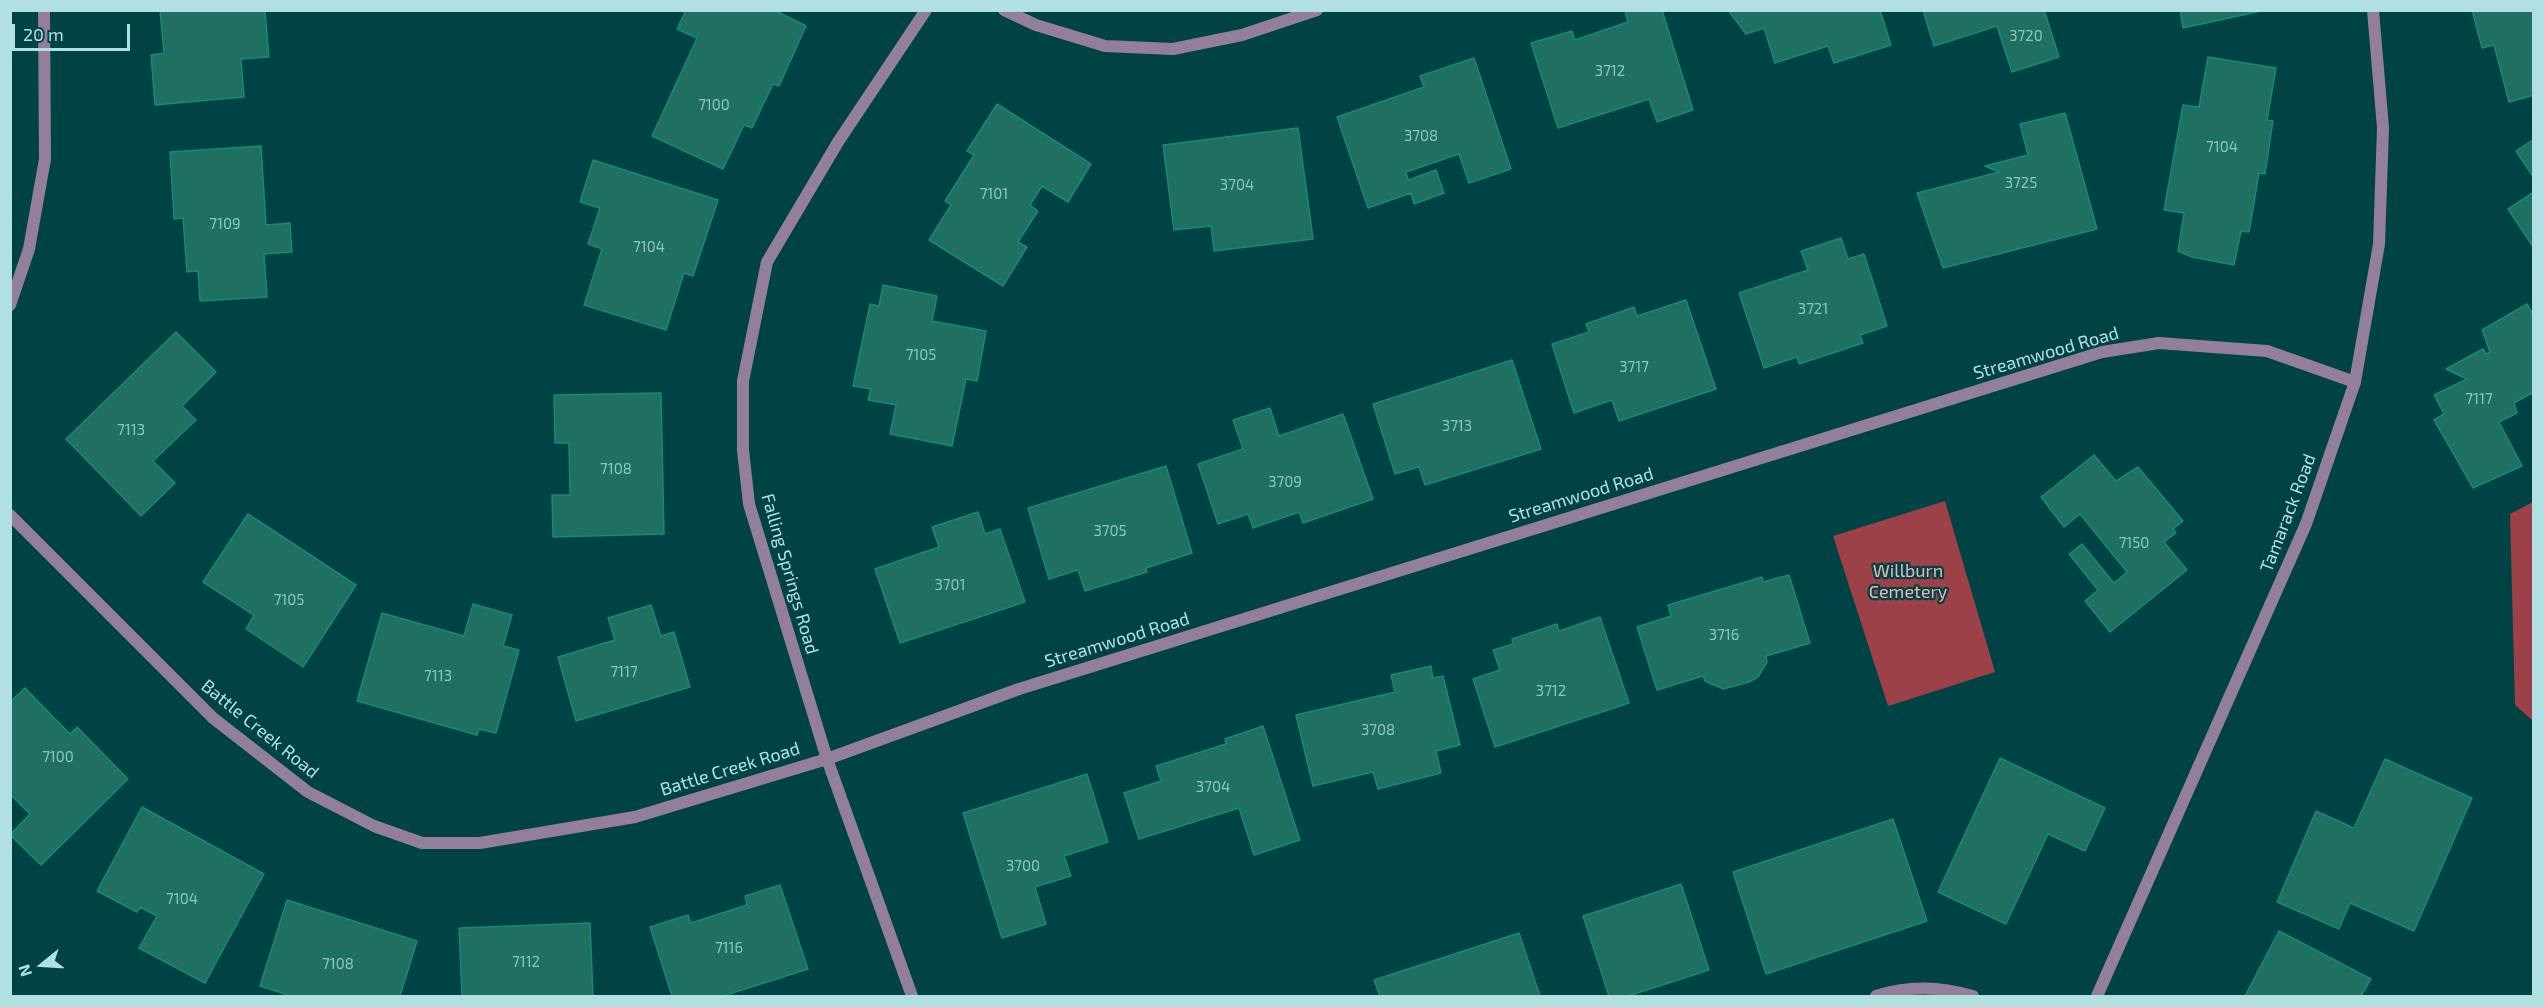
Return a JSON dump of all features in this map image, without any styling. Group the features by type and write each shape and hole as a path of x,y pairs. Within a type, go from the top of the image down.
{"street":[{"path":"10,305 29,249 45,159 44,10"},
{"name":"Falling Springs Road","path":"912,996 827,759 749,504 743,450 743,381 767,262 838,142 926,10"},
{"path":"1004,10 1036,25 1105,46 1173,49 1242,35 1317,10"},
{"name":"Tamarack Road","path":"2097,996 2306,524 2355,381 2379,243 2383,128 2373,10"},
{"name":"Streamwood Road","path":"827,759 1019,689 2102,352 2159,343 2266,351 2355,381"},
{"name":"Battle Creek Road","path":"10,515 213,718 308,792 374,826 422,843 480,843 635,817 827,759"},
{"path":"1876,996 1897,990 1944,988 1973,996"}],"green space":[{"name":"Willburn Cemetery","path":"1945,501 1995,672 1888,706 1833,536"},
{"path":"2533,502 2533,721 2515,705 2510,514"}],"building":[{"path":"160,10 265,10 269,57 241,59 244,97 155,105 151,55 164,53"},
{"path":"686,10 774,10 806,26 779,86 773,84 752,128 744,125 723,169 652,136 697,38 677,29"},
{"path":"1662,10 1693,110 1657,122 1649,99 1558,128 1531,43 1572,31 1575,40 1628,22 1625,12"},
{"path":"1728,10 1880,10 1891,45 1834,63 1828,46 1775,63 1764,28 1746,34"},
{"path":"1923,10 2044,10 2059,57 2012,72 1997,26 1934,46"},
{"path":"2180,10 2266,10 2183,28"},
{"path":"2472,10 2534,10 2534,95 2509,102 2494,45 2482,48"},
{"path":"2208,57 2276,68 2267,120 2273,121 2265,174 2259,173 2249,232 2241,231 2234,265 2192,257 2178,251 2184,213 2164,210 2183,105 2199,107"},
{"path":"1474,58 1511,169 1469,183 1459,154 1406,172 1408,180 1436,170 1444,193 1414,204 1411,193 1368,208 1337,117 1424,87 1420,76"},
{"path":"997,104 1091,164 1068,202 1042,186 1030,205 1038,211 1018,242 1027,247 1003,286 929,240 951,205 945,201 974,155 967,151"},
{"path":"2065,113 2097,229 1943,268 1917,193 1999,172 1985,166 2028,155 2020,124"},
{"path":"1298,128 1313,239 1214,251 1211,226 1174,230 1163,145"},
{"path":"2534,139 2534,178 2516,151"},
{"path":"261,146 266,225 290,223 292,252 264,254 267,297 200,301 198,271 187,272 183,218 174,219 170,152"},
{"path":"593,160 718,200 693,276 684,273 666,330 584,305 602,249 588,244 600,208 580,202"},
{"path":"2534,192 2534,248 2508,209"},
{"path":"1841,238 1848,259 1864,254 1887,326 1860,335 1863,343 1799,364 1797,357 1764,368 1739,293 1808,270 1801,251"},
{"path":"883,285 937,296 932,321 986,331 977,381 966,379 952,446 890,434 896,405 868,400 871,389 853,386 870,304 879,306"},
{"path":"1686,300 1716,389 1619,421 1612,400 1574,413 1552,344 1589,332 1586,324 1634,307 1637,316"},
{"path":"2527,304 2534,316 2534,392 2514,403 2517,413 2499,422 2522,466 2473,488 2434,420 2444,414 2434,395 2467,379 2446,369 2483,349 2486,354 2490,352 2482,330"},
{"path":"176,332 216,372 182,406 196,420 153,461 175,483 141,516 66,439"},
{"path":"1512,360 1541,449 1425,485 1419,467 1395,474 1373,404"},
{"path":"661,393 664,534 553,537 552,495 570,495 569,443 555,443 554,395"},
{"path":"1270,408 1279,436 1343,414 1373,499 1303,523 1299,512 1253,528 1248,514 1218,524 1198,464 1243,449 1233,420"},
{"path":"2094,455 2116,481 2138,467 2183,521 2173,529 2176,533 2164,542 2187,570 2110,632 2085,601 2098,590 2069,554 2082,544 2114,583 2127,572 2080,514 2064,527 2041,497"},
{"path":"1166,466 1192,553 1146,568 1147,572 1085,591 1078,570 1049,579 1028,508"},
{"path":"978,512 985,534 1000,529 1025,602 900,643 875,569 939,547 932,527"},
{"path":"248,514 356,585 303,667 246,629 254,615 203,582"},
{"path":"1789,575 1810,643 1766,656 1767,662 1758,677 1749,682 1723,689 1705,681 1703,676 1657,690 1637,627 1671,616 1668,605 1762,577 1763,582"},
{"path":"473,604 512,615 503,646 519,650 496,733 479,729 477,735 357,701 382,613 464,636"},
{"path":"651,605 661,636 674,632 690,687 576,721 558,657 615,640 608,618"},
{"path":"1600,617 1629,703 1495,747 1473,679 1500,670 1493,650 1513,644 1512,639 1557,624 1559,631"},
{"path":"1431,666 1433,678 1443,676 1460,745 1436,751 1441,773 1378,789 1373,772 1313,786 1296,715 1395,692 1391,675"},
{"path":"25,688 70,734 77,727 128,779 41,865 10,835 30,814 10,794 10,702"},
{"path":"1263,726 1300,840 1254,855 1239,808 1139,839 1124,793 1161,781 1156,766 1226,744 1225,739"},
{"path":"2000,758 2105,808 2085,851 2048,834 2006,924 1938,892"},
{"path":"2385,759 2472,798 2414,931 2350,903 2339,929 2277,902 2316,811 2354,828"},
{"path":"1087,774 1108,842 1064,856 1071,876 1035,887 1046,924 1002,938 963,813"},
{"path":"142,807 264,874 205,983 139,948 157,916 140,907 137,912 97,891"},
{"path":"1893,819 1927,921 1766,974 1733,872"},
{"path":"1681,884 1709,970 1628,996 1609,996 1583,916"},
{"path":"780,885 808,969 723,996 672,996 650,927 688,915 691,923 747,905 745,896"},
{"path":"287,900 417,941 400,996 291,996 260,986"},
{"path":"590,923 593,996 462,996 459,928"},
{"path":"2279,931 2371,979 2361,996 2245,996"},
{"path":"1519,933 1540,996 1380,996 1374,980"}]}
